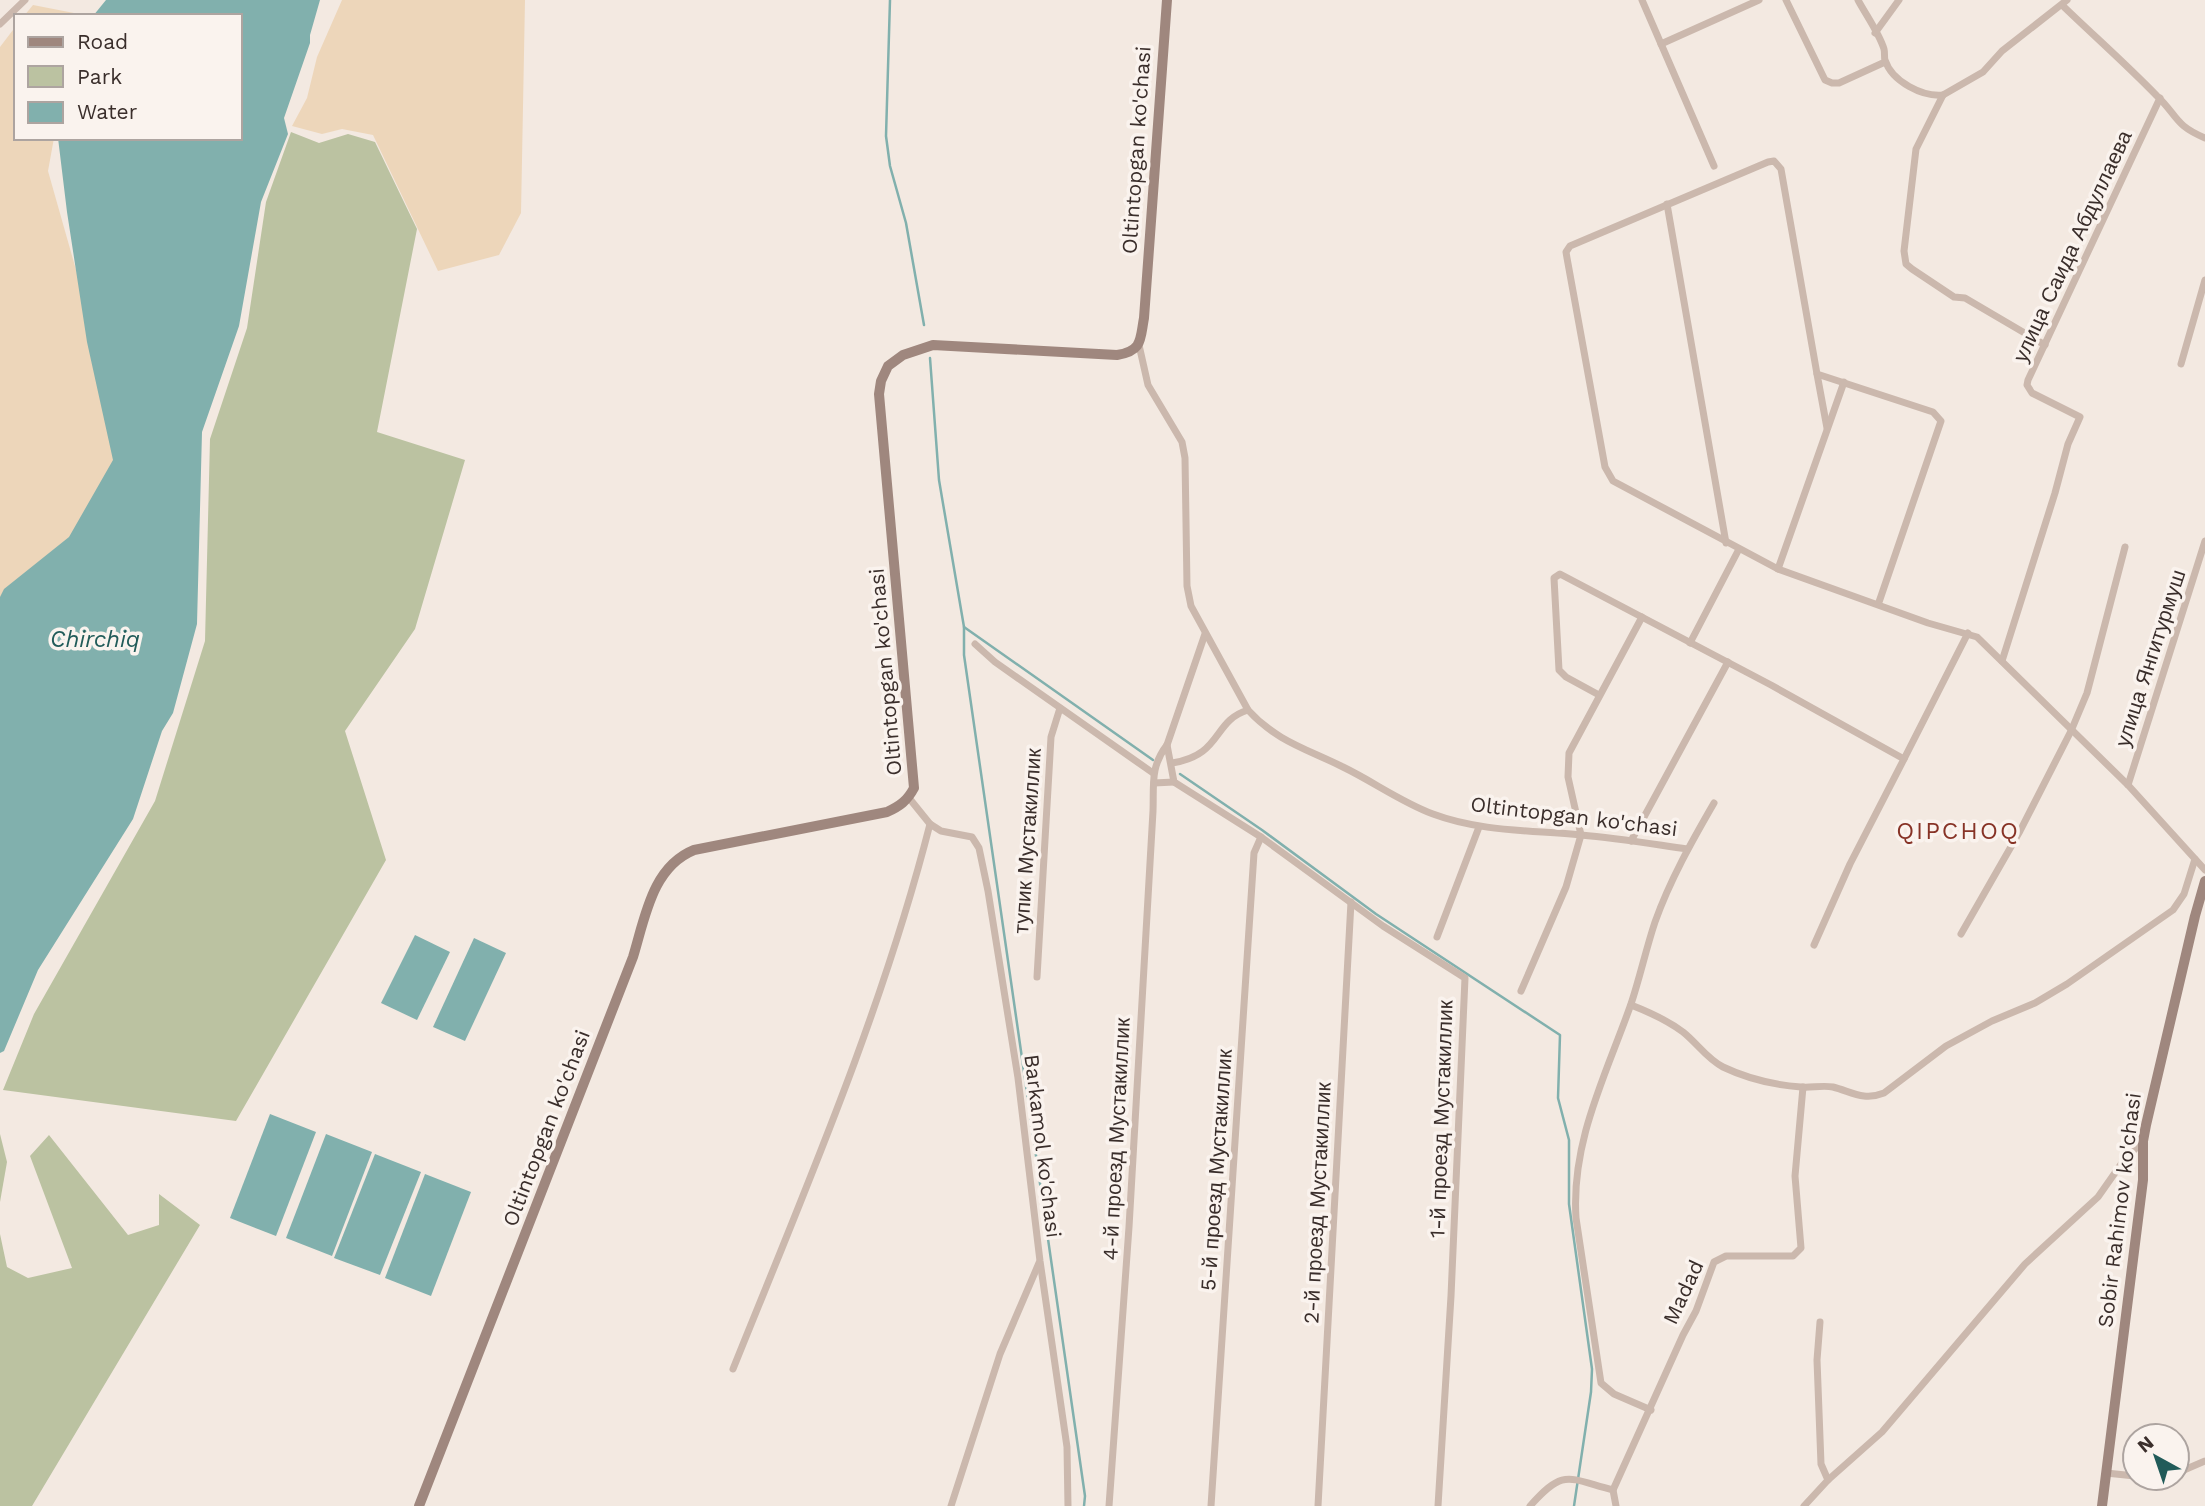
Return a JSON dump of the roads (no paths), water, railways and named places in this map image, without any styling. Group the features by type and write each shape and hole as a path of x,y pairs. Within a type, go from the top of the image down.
{"street":[{"path":"0,24 25,0"},
{"name":"Oltintopgan ko'chasi","path":"1167,0 1144,318 1139,345 1148,385 1182,442 1185,458 1187,586 1191,606 1248,710 1276,736 1434,814 1479,827 1581,835 1687,849"},
{"path":"1642,0 1714,166"},
{"path":"1661,44 1759,0"},
{"path":"1786,0 1825,80 1839,83 1885,62"},
{"path":"1858,0 1884,49 1885,62 1896,76 1930,97 1943,95 1983,72 2002,51 2064,2 2160,98 2175,121 2205,138"},
{"path":"1875,33 1899,0"},
{"path":"1943,95 1916,149 1904,251 1906,264 1954,297 1965,298 2045,345"},
{"name":"улица Саида Абдуллаева","path":"2003,661 2068,444 2080,417 2028,389 2028,380 2160,98"},
{"path":"1827,432 1781,169 1774,161 1570,246 1566,252 1607,474 1620,486 1778,569 1982,641 2127,785 2205,870"},
{"path":"1667,204 1726,543"},
{"path":"2181,364 2205,281"},
{"name":"Oltintopgan ko'chasi","path":"419,1506 633,957 663,873 675,861 694,850 887,812 909,798 914,788 878,394 888,366 903,355 933,345 1117,355 1133,351 1139,345"},
{"path":"1817,373 1933,412 1941,421 1878,605"},
{"path":"1778,569 1844,382"},
{"name":"улица Янгитурмуш","path":"2127,785 2205,541"},
{"path":"1961,934 2020,831 2071,731 2087,693 2125,547"},
{"path":"1690,643 1739,549"},
{"path":"1599,695 1566,677 1559,670 1555,578 1560,573 1904,759"},
{"path":"1521,991 1566,887 1581,835 1568,777 1569,753 1642,617"},
{"path":"975,644 995,662 1153,773 1157,758 1167,746 1205,634"},
{"path":"1814,945 1850,864 1968,634"},
{"path":"1631,841 1728,662"},
{"name":"тупик Мустакиллик","path":"1037,977 1051,737 1060,708"},
{"path":"1172,763 1194,758 1206,750 1231,718 1248,710"},
{"path":"1154,783 1174,782 1167,746"},
{"name":"4-й проезд Мустакиллик","path":"1109,1506 1130,1214 1153,773"},
{"name":"1-й проезд Мустакиллик","path":"1174,782 1261,837 1384,926 1465,978 1451,1296 1438,1506"},
{"path":"733,1369 836,1115 909,905 930,824 909,798"},
{"path":"1651,1410 1614,1394 1601,1383 1574,1194 1577,1165 1587,1121 1609,1057 1631,1005 1654,923 1687,849 1714,803"},
{"name":"Barkamol ko'chasi","path":"930,824 941,831 965,834 972,838 979,848 988,891 1017,1078 1067,1447 1069,1506"},
{"path":"1437,937 1479,827"},
{"name":"5-й проезд Мустакиллик","path":"1211,1506 1254,853 1261,837"},
{"path":"1631,1005 1675,1027 1720,1066 1745,1076 1802,1087 1832,1087 1872,1097 1884,1093 1946,1046 1992,1021 2035,1003 2067,984 2173,910 2183,894 2195,859"},
{"name":"Sobir Rahimov ko'chasi","path":"2102,1506 2143,1180 2143,1141 2156,1077 2205,881"},
{"name":"2-й проезд Мустакиллик","path":"1318,1506 1351,902"},
{"name":"Madad","path":"1613,1490 1696,1311 1714,1262 1726,1256 1793,1256 1801,1248 1796,1214 1795,1177 1802,1087"},
{"path":"1804,1506 1828,1480 1882,1432 2025,1264 2098,1197 2124,1160 2143,1141"},
{"path":"951,1506 1000,1354 1040,1261"},
{"path":"1820,1322 1817,1360 1821,1464 1828,1480"},
{"path":"2106,1473 2121,1475"},
{"path":"1530,1506 1556,1480 1577,1480 1613,1490 1616,1506"}],"water":[{"name":"Chirchiq","path":"106,0 320,0 310,43 284,118 288,134 261,202 239,326 202,432 197,624 173,713 162,731 133,819 38,970 4,1051 0,1053 0,597 4,589 69,537 113,460 87,342 58,140 242,140 242,14 95,14"},
{"path":"415,935 450,952 417,1020 381,1003"},
{"path":"474,938 506,953 465,1041 433,1027"},
{"path":"270,1114 316,1132 276,1236 230,1218"},
{"path":"326,1134 372,1152 332,1256 286,1238"},
{"path":"375,1154 421,1172 380,1275 334,1258"},
{"path":"425,1174 471,1192 431,1296 385,1278"}],"waterway":[{"path":"890,0 886,136 890,166 906,223 924,325"},
{"path":"930,358 939,480 964,627 964,655 1085,1496 1084,1506"},
{"path":"964,627 1153,760"},
{"path":"1180,774 1376,914 1560,1035 1558,1098 1569,1140 1569,1204 1592,1369 1574,1506"}],"district":[{"name":"QIPCHOQ","path":"1958,831"}]}
